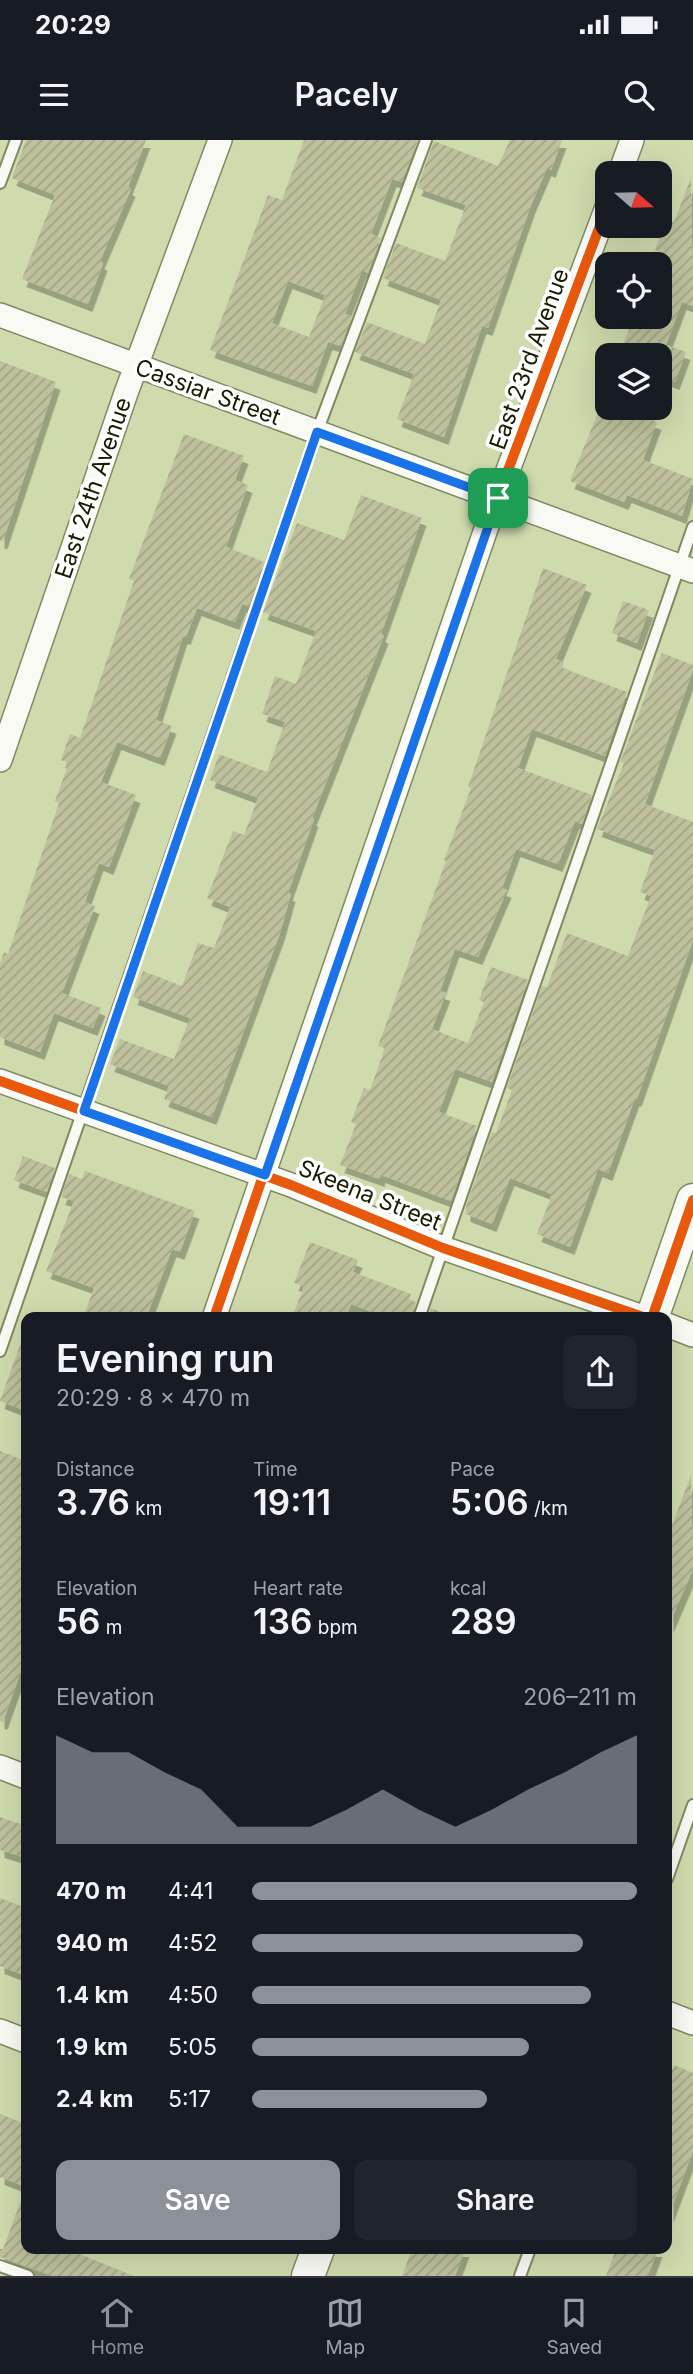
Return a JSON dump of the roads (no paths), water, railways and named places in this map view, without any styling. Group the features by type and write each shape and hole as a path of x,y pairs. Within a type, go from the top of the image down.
{"street":[{"name":"East 24th Avenue","path":"0,760 136,366 220,140"},
{"path":"624,161 632,140"},
{"name":"East 23rd Avenue","path":"216,1312 498,498 595,238"},
{"name":"Cassiar Street","path":"0,315 686,568"},
{"name":"Skeena Street","path":"0,1081 265,1175 443,1248 629,1312"},
{"path":"654,1312 693,1200"},
{"path":"672,1327 693,1335"},
{"path":"0,1767 21,1775"},
{"path":"672,2015 693,2022"},
{"path":"0,2031 21,2039"},
{"path":"308,2276 316,2254"}],"lane":[{"path":"0,183 16,140"},
{"path":"0,1351 317,432 426,140"},
{"path":"421,1312 686,568 693,527"},
{"path":"672,1865 693,1805"},
{"path":"520,2276 528,2254"},
{"path":"0,2266 28,2276"}]}
